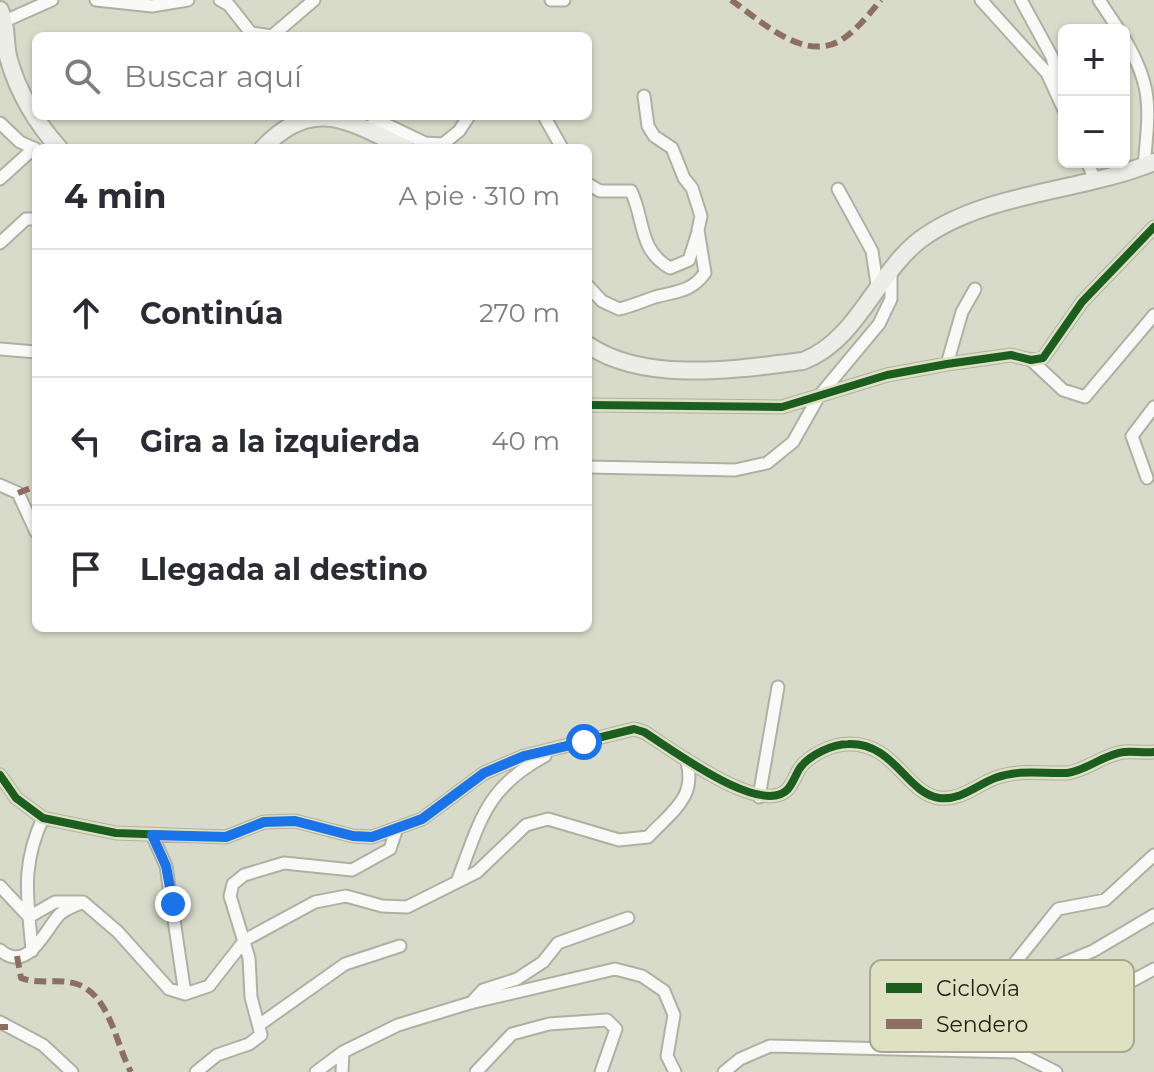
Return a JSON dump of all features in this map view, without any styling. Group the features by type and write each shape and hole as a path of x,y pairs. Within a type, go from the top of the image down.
{"main road":[{"path":"2,16 3,54 32,110"},
{"path":"37,120 55,144"},
{"path":"268,144 300,120"},
{"path":"342,120 368,127 399,144"},
{"path":"592,347 628,361 683,372 803,361 821,354 879,292 919,241 953,219 1149,164"}],"street":[{"path":"2,16 52,0"},
{"path":"96,0 152,6 188,0"},
{"path":"220,0 229,5 250,32"},
{"path":"277,32 314,0"},
{"path":"551,0 564,0"},
{"path":"981,0 1047,73 1058,97"},
{"path":"1021,0 1052,57 1060,96"},
{"path":"1099,0 1115,24"},
{"path":"1130,48 1145,74 1148,89 1149,164"},
{"path":"592,186 600,191 631,191 638,204 644,243 655,259 670,268 689,260 696,248 701,216 692,188 684,178 672,148 654,136 648,126 644,96"},
{"path":"368,127 379,121 425,143 443,144 459,131 466,120"},
{"path":"546,120 560,144"},
{"path":"0,123 32,147"},
{"path":"0,179 32,152"},
{"path":"1090,168 1095,179"},
{"path":"838,189 872,251 879,292"},
{"path":"0,243 26,219 32,219"},
{"path":"1031,360 1049,352 1082,302 1154,227"},
{"path":"592,290 602,301 619,309 657,296 676,295 695,286 705,273 698,230"},
{"path":"592,467 735,470 767,463 793,442 819,396 879,324 891,299 891,274"},
{"path":"947,364 962,312 975,289"},
{"path":"592,405 782,407 887,375 1011,355 1031,360 1063,390 1085,397 1154,315"},
{"path":"0,349 32,352"},
{"path":"1147,478 1132,436 1154,407"},
{"path":"0,485 18,493 32,523"},
{"path":"759,797 778,687"},
{"path":"0,775 16,798 43,818 116,833 226,837 264,822 295,821 353,836 372,837 396,831 439,808 484,773 524,756 634,729 710,775 759,797 777,797 788,789 802,764 820,752 846,744 866,746 886,756 925,792 939,798 961,795 996,778 1038,770 1069,773 1123,752 1154,752"},
{"path":"457,882 487,806 501,785 524,767 557,750"},
{"path":"29,917 55,902 83,902 118,932 169,989 185,994 209,986 245,940 315,902 346,896 382,906 407,907 477,872 526,825 548,819 619,840 648,837 689,791 691,775 686,759"},
{"path":"32,951 24,882 30,846 43,818"},
{"path":"196,1072 217,1055 249,1044 261,1035 251,997 245,940 230,896 233,884 244,875 284,863 352,870 390,849 396,831"},
{"path":"152,835 166,866 185,994"},
{"path":"1017,960 1058,909 1105,900 1154,855"},
{"path":"0,886 29,917"},
{"path":"0,950 17,956 32,951 61,912 83,902"},
{"path":"1071,960 1093,951 1154,915"},
{"path":"470,1003 483,990 517,979 543,962 558,943 628,918"},
{"path":"259,1025 345,964 400,946"},
{"path":"316,1072 343,1052 398,1025 470,1003 615,969 642,976 664,991 672,1004 675,1029 667,1056 675,1072"},
{"path":"1134,980 1154,969"},
{"path":"476,1072 512,1034 549,1024 607,1020 616,1029 601,1072"},
{"path":"0,1022 43,1045 72,1072"},
{"path":"724,1072 740,1059 770,1046 870,1048"},
{"path":"342,1072 343,1052"},
{"path":"1016,1052 1056,1072"}],"marked path":[{"path":"731,0 783,36 812,46 827,46 841,40 881,0"},
{"path":"18,493 32,488"},
{"path":"17,956 21,978 77,984 97,999 111,1022 131,1072"},
{"path":"0,1027 8,1027"}],"cycle path":[{"path":"592,405 782,407 887,375 1011,355 1031,360 1043,358 1082,302 1154,227"},
{"path":"0,775 16,798 43,818 116,833 226,837 264,822 295,821 353,836 372,837 422,819 484,773 524,756 634,729 738,788 758,795 775,796 788,789 809,759 842,744 877,751 917,787 939,798 961,795 1004,775 1067,773 1117,753 1154,752"}],"route":[{"path":"173,904 166,866 152,835 194,839 226,837 264,822 295,821 353,836 372,837 396,831 422,819 484,773 524,756 584,742"}]}
